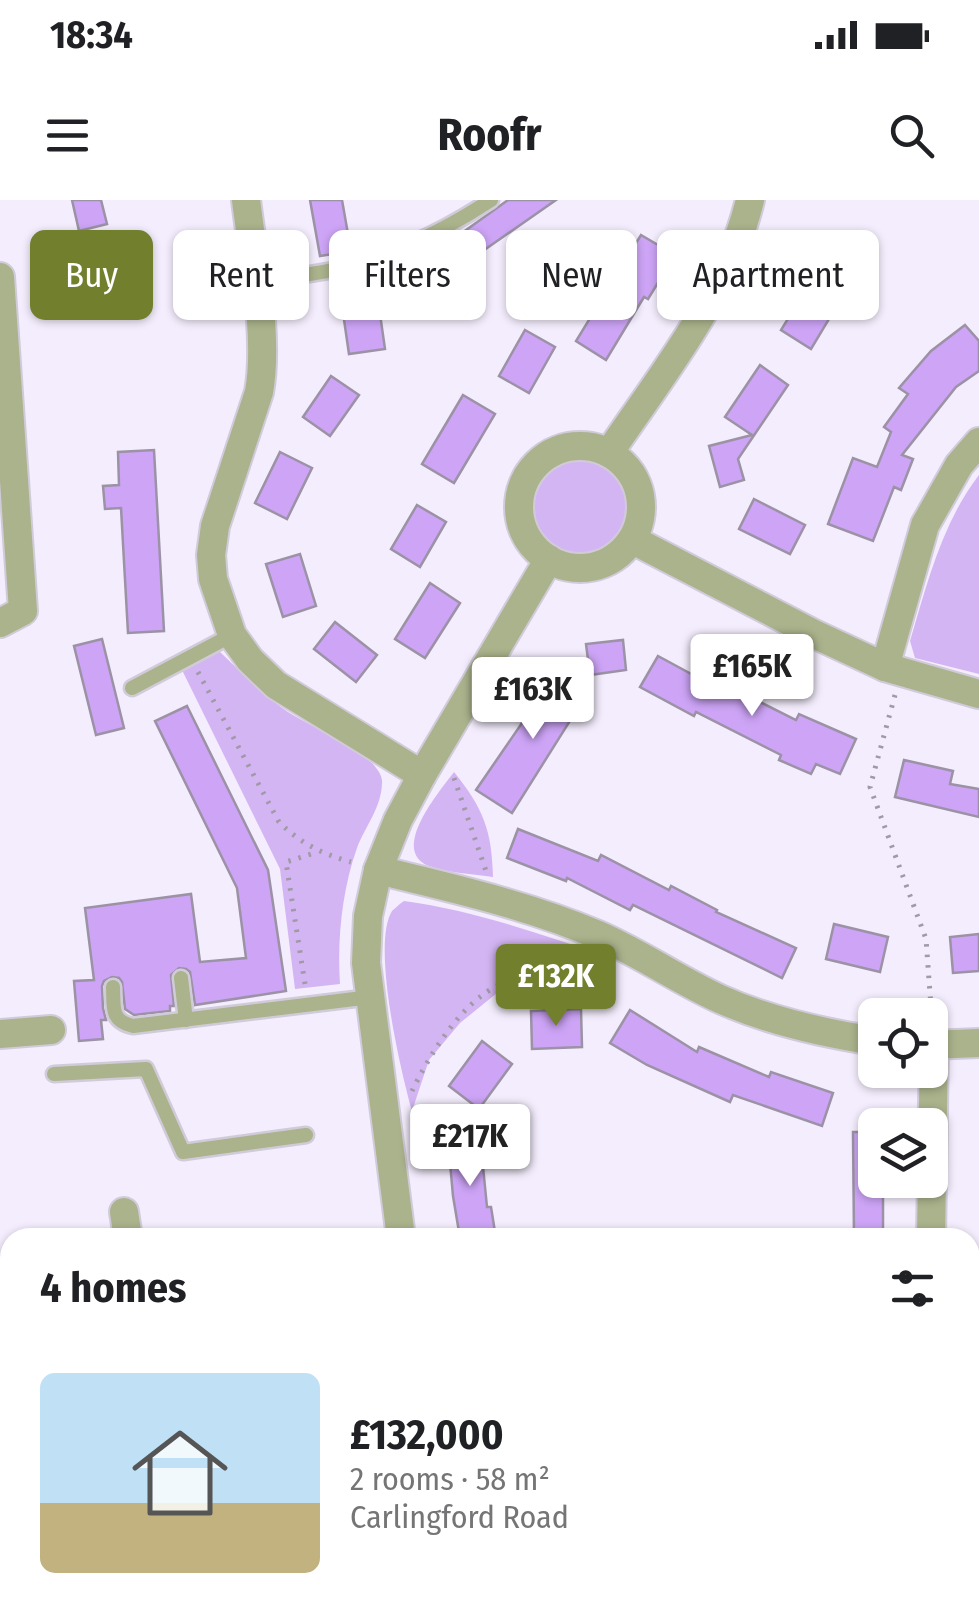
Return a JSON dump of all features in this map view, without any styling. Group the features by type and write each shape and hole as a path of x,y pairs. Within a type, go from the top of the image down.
{"street":[{"path":"246,200 250,230"},
{"path":"609,453 721,280 740,238 750,200"},
{"path":"0,277 23,611 0,623"},
{"path":"259,320 263,370 215,526 212,580 232,634 250,660 276,685 422,775"},
{"path":"893,669 925,525 959,465 979,442"},
{"path":"586,446 609,453 626,466 642,501 640,522 632,540 619,556 600,566 583,569 549,560 528,540 520,520 522,487 533,468 564,448 586,446"},
{"path":"632,540 814,634 893,669 979,694"},
{"path":"400,1228 366,963 368,916 378,870 422,775 549,560"},
{"path":"378,870 496,899 563,921 762,1015 858,1038"},
{"path":"0,1034 50,1030"},
{"path":"948,1044 979,1043"},
{"path":"931,1228 932,1088"}],"lane":[{"path":"309,273 358,262 419,241 448,228 491,200"},
{"path":"132,688 232,634"},
{"path":"181,978 186,1020"},
{"path":"112,988 116,1016 122,1024 132,1026 371,998"},
{"path":"54,1074 146,1068 182,1152 306,1135"}],"path":[{"path":"190,656 278,822 318,852 378,870"},
{"path":"893,669 870,787 926,939 929,998"},
{"path":"441,742 496,899"},
{"path":"308,1005 286,862 318,852"},
{"path":"410,1094 438,1043 464,1012 497,986 532,973 632,951"}],"shaded area":[{"path":"573,460 593,460 618,474 629,490 629,528 618,544 593,558 573,558 556,550 542,536 534,519 534,499 542,482 556,468"},
{"path":"979,475 979,674 915,658 910,641 945,534"},
{"path":"219,651 279,705 355,749 381,776 379,801 357,848 344,898 340,984 295,989 280,869 182,670"},
{"path":"454,772 484,820 493,877 436,868 418,858 414,847 421,820"},
{"path":"404,901 485,918 617,960 540,977 497,993 460,1023 429,1060 412,1111 386,979 386,928 392,911"}],"building":[{"path":"72,200 101,200 107,224 79,230"},
{"path":"310,200 342,200 347,230 329,230 329,255 320,256"},
{"path":"508,200 556,200 513,230 506,230 506,235 486,249 486,230 466,230"},
{"path":"641,235 657,244 657,284 637,309 637,242"},
{"path":"344,320 381,320 385,349 349,354"},
{"path":"589,320 630,320 606,360 576,341"},
{"path":"787,320 828,320 811,349 781,330"},
{"path":"965,325 979,341 979,371 956,387 902,455 913,459 901,490 894,487 873,541 828,524 853,458 877,467 891,432 884,427 908,394 899,388 931,351"},
{"path":"525,330 555,347 529,393 499,376"},
{"path":"760,365 788,385 738,459 744,480 720,487 709,446 752,435 725,417"},
{"path":"331,376 359,395 330,436 303,417"},
{"path":"463,395 495,414 454,483 422,464"},
{"path":"154,450 164,631 128,633 121,508 105,509 103,486 119,485 118,452"},
{"path":"280,452 312,468 287,519 255,503"},
{"path":"754,499 805,525 790,554 739,529"},
{"path":"417,505 446,522 420,567 391,549"},
{"path":"300,554 316,606 283,617 266,564"},
{"path":"430,583 460,603 425,658 395,639"},
{"path":"335,622 377,655 356,682 314,649"},
{"path":"102,639 124,728 96,735 74,646"},
{"path":"623,640 626,670 590,675 586,644"},
{"path":"658,656 734,697 738,691 796,720 799,714 856,739 840,774 816,764 811,774 779,760 781,755 640,687"},
{"path":"559,669 590,689 512,813 476,790"},
{"path":"187,706 268,870 286,991 195,1005 190,972 179,968 171,975 174,1006 170,1006 170,1011 134,1015 125,1009 122,982 112,977 102,986 106,1020 101,1020 103,1039 79,1041 74,981 94,980 85,908 191,894 200,962 246,958 237,888 155,721"},
{"path":"904,760 953,771 950,784 979,789 979,817 895,797"},
{"path":"518,829 598,861 601,855 796,948 782,978 633,905 630,910 567,878 566,881 507,858"},
{"path":"834,924 888,937 880,972 826,959"},
{"path":"979,934 979,971 953,973 950,937"},
{"path":"581,1009 582,1047 532,1049 531,1011"},
{"path":"630,1010 697,1052 699,1047 769,1077 771,1072 833,1093 822,1126 733,1095 730,1102 647,1065 610,1043"},
{"path":"482,1041 512,1064 479,1109 449,1086"},
{"path":"853,1132 858,1132 858,1198 883,1198 883,1228 854,1228"},
{"path":"480,1136 487,1207 491,1207 494,1228 458,1228 448,1140"}]}
